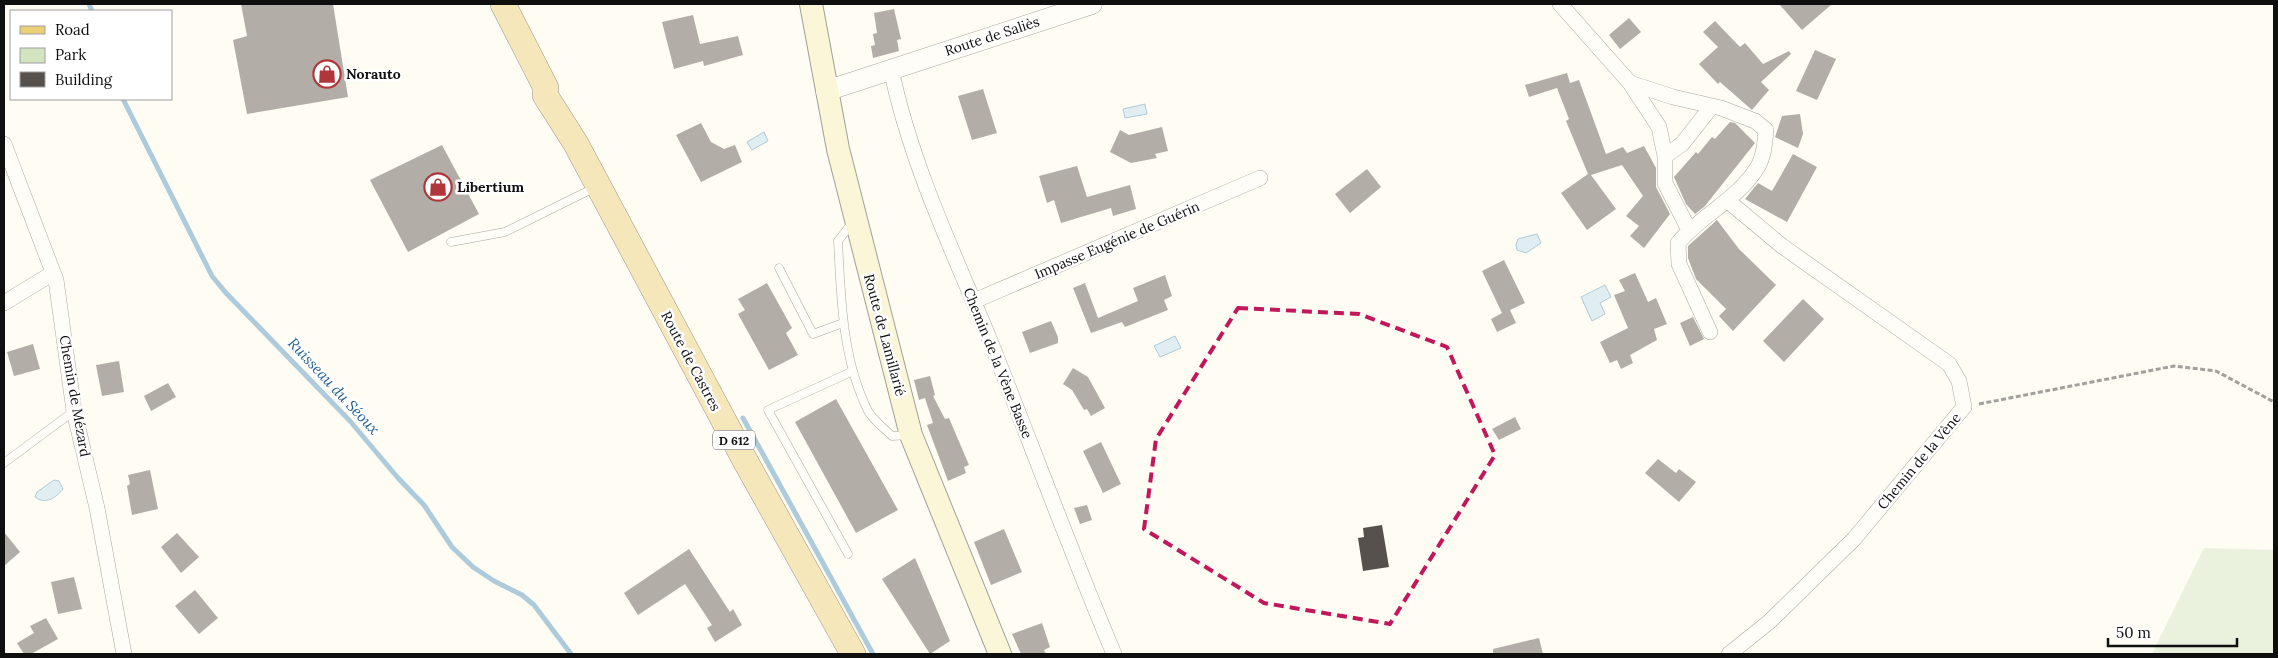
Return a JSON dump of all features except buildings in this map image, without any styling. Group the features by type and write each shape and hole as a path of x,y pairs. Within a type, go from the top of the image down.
{"main road":[{"name":"Route de Castres","path":"503,4 546,88 545,95 576,144 747,464 853,654"},
{"name":"Route de Lamillarié","path":"811,4 826,91 854,221 911,435 1000,654"}],"street":[{"path":"497,4 518,32"},
{"name":"Route de Saliès","path":"826,91 1092,4"},
{"path":"1560,4 1630,83 1659,127 1665,156 1665,183 1689,230"},
{"name":"Chemin de la Vène Basse","path":"891,69 904,125 920,171 1114,654"},
{"path":"1630,83 1673,97 1712,106 1755,121 1766,130 1764,148 1757,167 1728,201 1689,230 1678,244 1679,264 1710,332"},
{"path":"1665,156 1682,144 1712,106"},
{"name":"Chemin de Mézard","path":"4,144 56,280 74,412 97,508 124,654"},
{"name":"Impasse Eugénie de Guérin","path":"974,302 1260,178"},
{"name":"Chemin de la Vène","path":"1728,201 1782,246 1949,364 1959,381 1964,407 1854,539 1769,622 1729,654"},
{"path":"4,303 53,273"}],"lane":[{"path":"451,242 505,232 598,186"},
{"path":"854,221 838,241 843,322 854,371 869,413 892,436 911,435"},
{"path":"779,268 813,334 843,322"},
{"path":"848,554 768,410 854,371"},
{"path":"4,463 74,412"}],"path":[{"path":"1972,405 2174,366 2216,371 2274,402"}],"highlighted area":[{"path":"1238,308 1359,314 1447,347 1495,455 1390,624 1264,603 1144,529 1156,439"}],"green space":[{"path":"2204,548 2274,550 2274,654 2152,654"}],"water":[{"path":"1145,104 1147,114 1125,118 1123,109"},
{"path":"764,132 768,141 752,150 747,142"},
{"path":"1537,234 1541,243 1526,253 1517,250 1518,239"},
{"path":"1605,285 1611,297 1600,303 1605,314 1592,321 1581,297"},
{"path":"1175,336 1181,348 1160,357 1154,346"},
{"path":"54,480 59,481 63,489 57,495 46,500 35,497 37,492"}],"waterway":[{"name":"Ruisseau du Séoux","path":"89,4 92,10"},
{"name":"Ruisseau du Séoux","path":"124,100 212,276 226,293 350,421 398,478 424,505 452,547 473,567 494,581 522,595 534,605 571,654"},
{"path":"743,418 873,654"}],"place":[{"name":"Norauto","path":"327,74"},
{"name":"Libertium","path":"438,187"}]}
